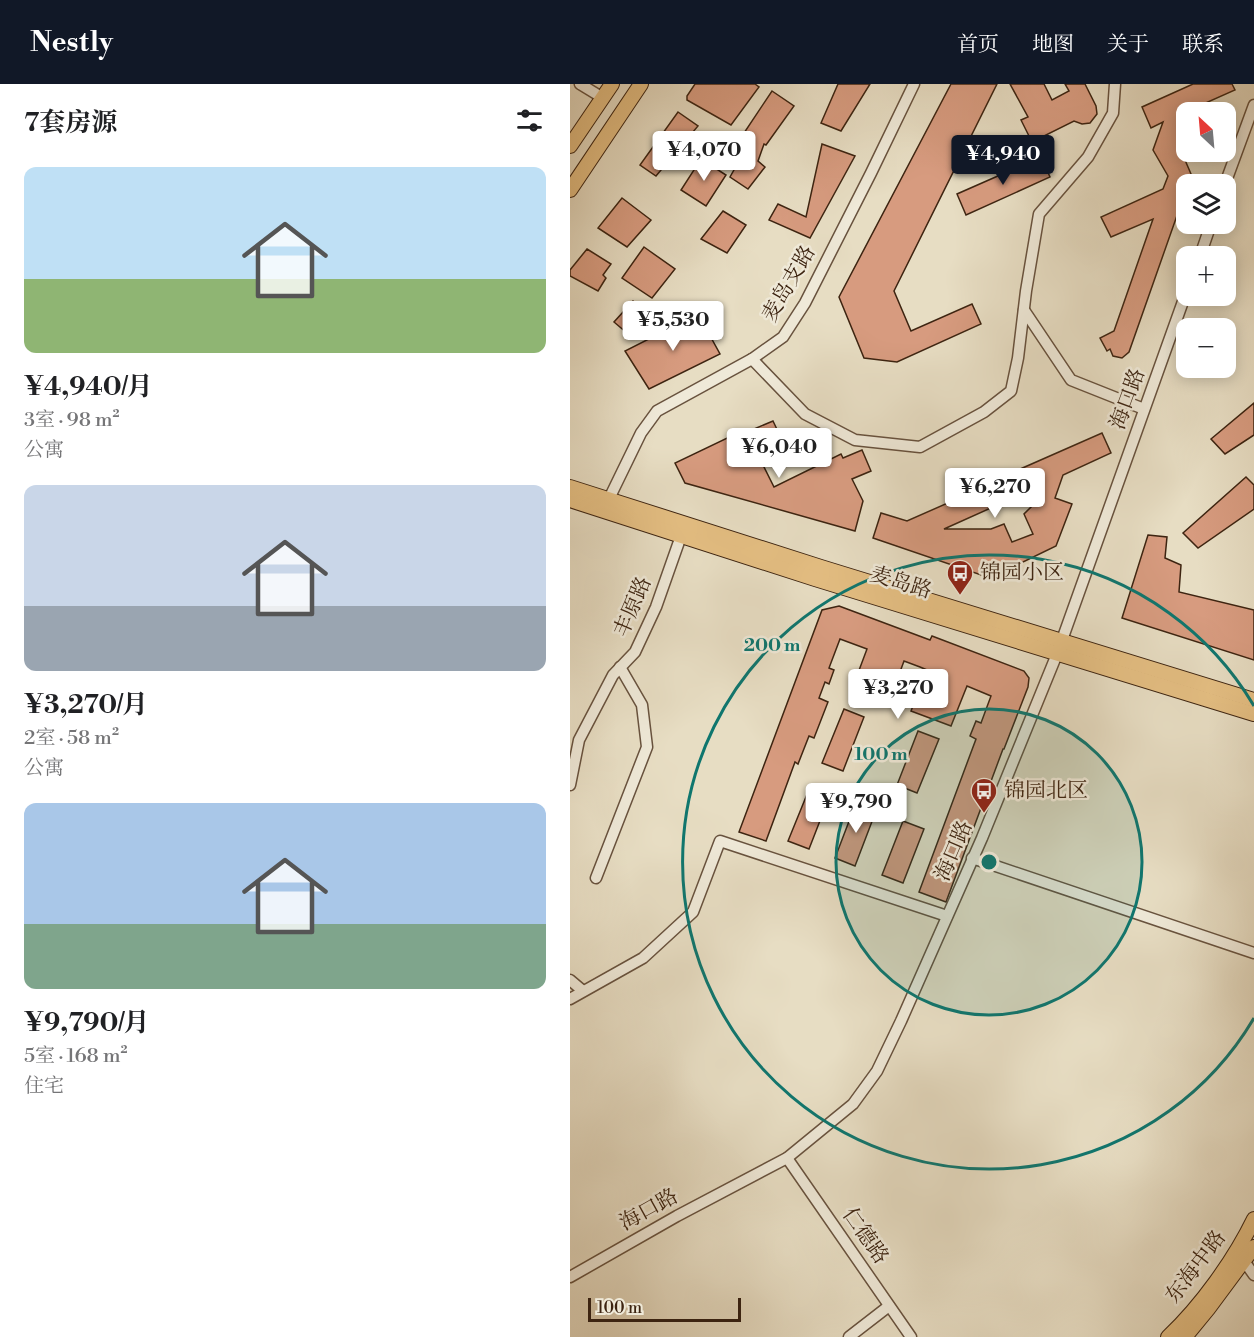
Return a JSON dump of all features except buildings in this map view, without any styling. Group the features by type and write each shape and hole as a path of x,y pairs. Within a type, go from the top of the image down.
{"main road":[{"path":"570,146 612,84"},
{"path":"570,190 641,84"},
{"name":"麦岛路","path":"570,487 606,505 681,536 1059,648 1254,700"},
{"name":"麦岛路","path":"570,500 606,505 1059,648 1254,714"},
{"name":"东海中路","path":"1168,1337 1206,1292 1244,1238 1254,1219"},
{"name":"东海中路","path":"1185,1337 1254,1247"}],"street":[{"path":"580,84 603,98"},
{"name":"麦岛支路","path":"606,505 641,433 657,411 752,359 783,337 805,303 914,84"},
{"path":"752,359 805,414 855,440 920,447 984,412 1011,391 1039,214 1088,157 1113,113 1115,84"},
{"path":"1230,174 1254,105"},
{"name":"海口路","path":"570,1277 677,1216 787,1158 853,1104 877,1071 902,1021 1059,648 1181,306"},
{"path":"1024,310 1071,380 1144,409"},
{"name":"丰原路","path":"570,785 579,740 614,675 635,652 656,607 681,536"},
{"path":"596,878 647,747 642,705 620,667"},
{"path":"570,999 643,958 693,912 720,841 947,916"},
{"path":"972,858 1254,953"},
{"path":"570,980 583,991"},
{"name":"仁德路","path":"787,1158 911,1337"},
{"path":"1244,1261 1254,1275"},
{"path":"849,1337 890,1306"}],"place":[{"name":"锦园小区","path":"960,596"},
{"name":"锦园北区","path":"984,814"}]}
